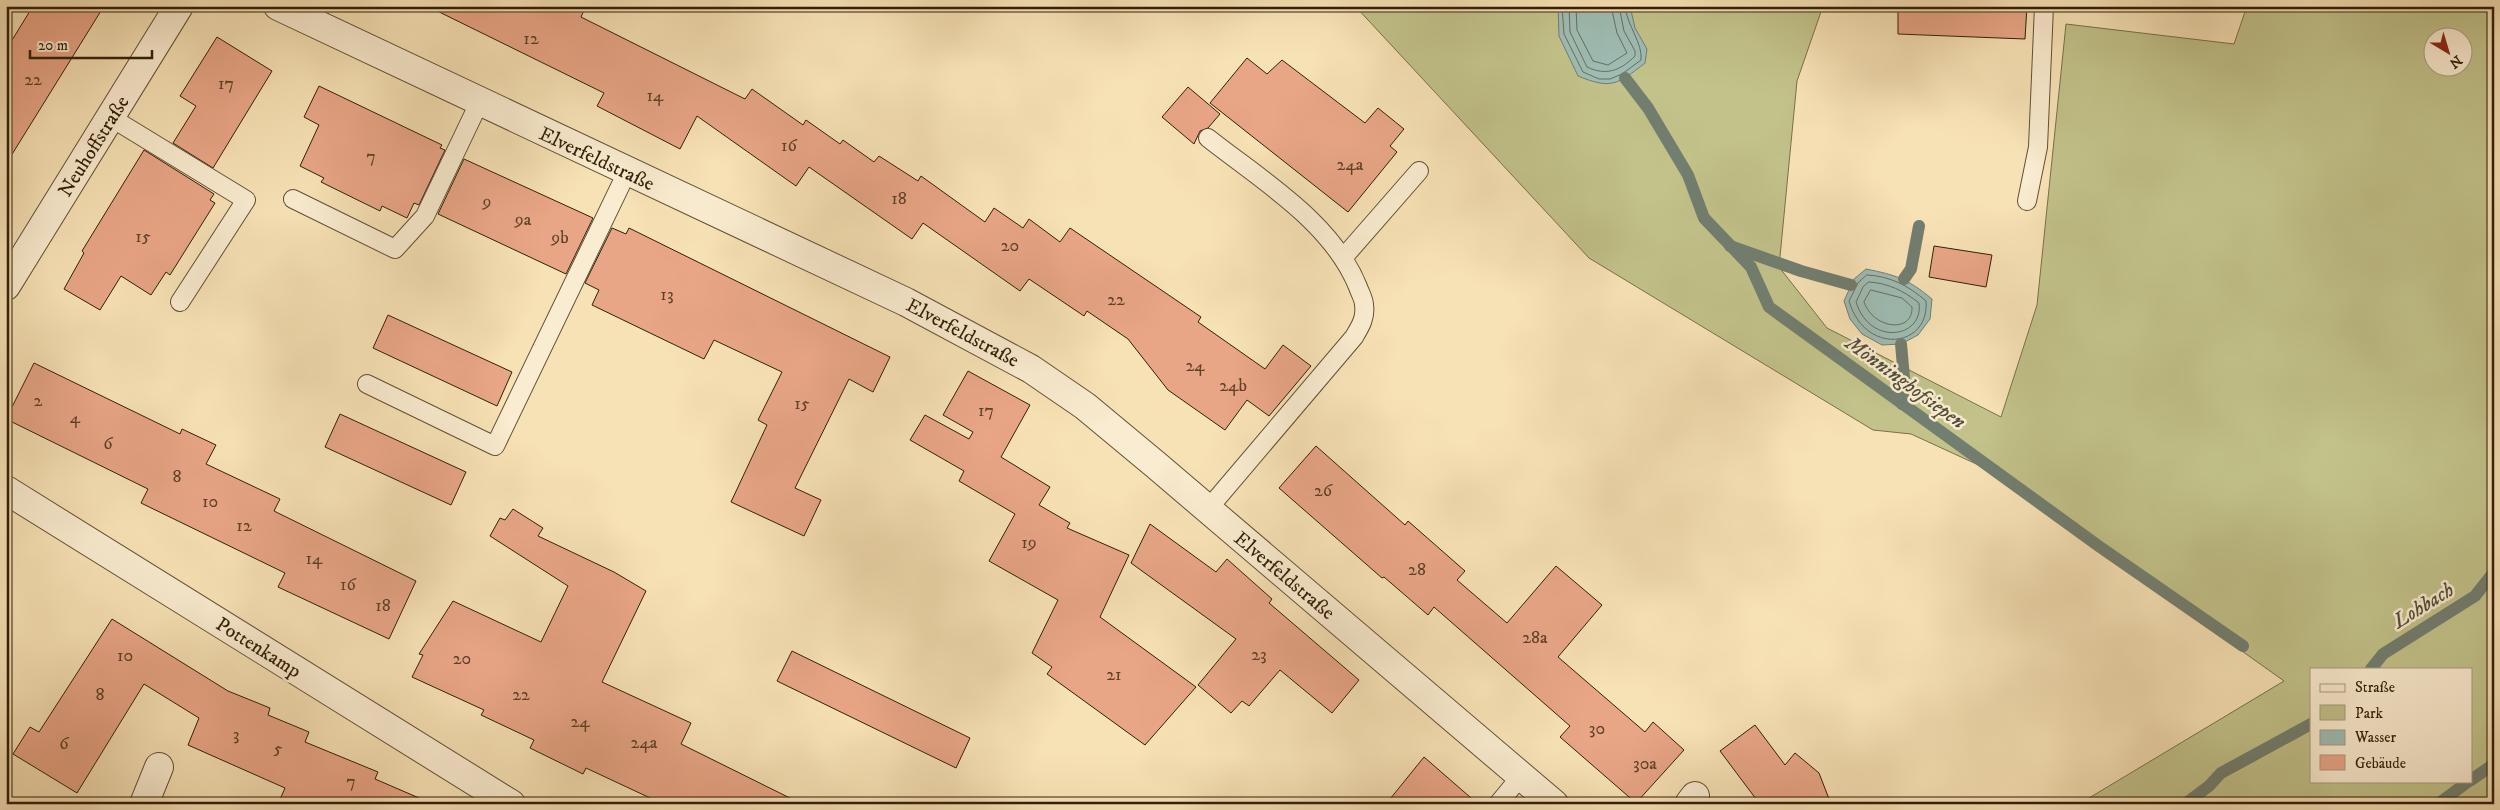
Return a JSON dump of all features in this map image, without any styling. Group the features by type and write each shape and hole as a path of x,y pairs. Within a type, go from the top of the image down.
{"street":[{"name":"Neuhoffstraße","path":"6,286 179,6"},
{"name":"Elverfeldstraße","path":"278,6 906,302 1030,369 1084,406 1208,509 1554,804"},
{"name":"Pottenkamp","path":"6,490 511,804"},
{"path":"144,804 159,767"}],"lane":[{"path":"2027,201 2038,147 2044,6"},
{"path":"293,199 395,249 425,216 479,102"},
{"path":"110,117 246,200 180,302"},
{"path":"1208,138 1292,204 1324,235 1343,258 1364,304 1364,320 1354,337 1208,509"},
{"path":"1343,258 1419,171"},
{"path":"367,384 495,446 627,172"},
{"path":"1498,804 1522,776"}],"green space":[{"path":"1355,6 1823,6 1797,81 1779,267 1827,328 2001,417 2037,305 2066,24 2234,44 2247,6 2494,6 2494,804 2079,804 2284,681 1985,468 1911,434 1873,430 1589,258"}],"water":[{"path":"1558,6 1630,6 1635,28 1647,49 1645,63 1628,76 1614,83 1599,83 1578,76 1559,36"},
{"path":"1866,269 1886,273 1901,279 1932,299 1930,319 1918,335 1901,344 1882,345 1862,334 1850,319 1844,301 1854,279"}],"building":[{"path":"33,6 104,6 6,164 6,50"},
{"path":"427,6 586,6 581,17 745,99 752,89 803,125 806,120 840,144 843,140 874,162 879,156 918,181 921,176 985,222 994,208 1023,228 1029,219 1060,242 1070,228 1201,317 1198,322 1265,369 1283,345 1311,366 1269,416 1247,400 1225,430 1168,390 1128,339 1087,311 1084,316 1029,279 1020,291 923,223 912,239 809,167 796,186 697,116 680,149 597,106 604,93"},
{"path":"1898,6 2027,6 2025,39 1898,34"},
{"path":"217,37 272,71 213,168 173,143 196,106 180,96"},
{"path":"1247,58 1267,74 1282,60 1365,123 1378,108 1404,129 1390,146 1397,152 1348,212 1210,103"},
{"path":"319,86 442,145 440,148 445,150 419,205 414,203 407,218 382,206 380,211 321,182 324,178 300,166 319,125 304,117"},
{"path":"1188,87 1220,114 1208,128 1200,131 1194,144 1162,117"},
{"path":"144,150 214,194 210,200 215,203 170,275 166,272 151,295 121,276 100,310 64,289 84,253 82,251"},
{"path":"464,159 593,218 566,274 438,214"},
{"path":"612,228 626,234 629,228 890,357 873,392 849,379 795,488 821,500 804,536 731,502 767,425 758,420 782,372 714,340 704,359 592,305 599,290 585,283"},
{"path":"1934,246 1992,255 1986,287 1929,277"},
{"path":"388,315 512,372 497,406 373,348"},
{"path":"34,363 180,434 182,429 216,445 206,464 280,499 274,511 416,581 389,639 278,587 285,573 141,503 148,489 6,419"},
{"path":"968,371 1030,405 1001,457 1050,487 1039,505 1070,523 1067,528 1129,555 1100,617 1196,687 1145,745 1047,674 1052,667 1032,653 1058,600 989,561 1015,514 959,481 964,471 910,440 925,415 969,439 973,432 943,415"},
{"path":"340,414 466,472 451,505 325,447"},
{"path":"1316,446 1405,525 1408,521 1465,571 1457,580 1507,623 1556,566 1602,605 1558,657 1645,732 1653,722 1684,750 1636,803 1560,737 1570,726 1434,607 1428,615 1384,577 1382,578 1279,488"},
{"path":"513,509 543,528 538,536 614,572 646,591 602,682 691,723 681,744 802,804 663,804 586,768 583,774 530,748 534,740 481,715 484,710 412,677 423,655 419,654 453,601 541,642 568,586 490,536 500,518 505,520"},
{"path":"1150,524 1216,572 1227,559 1272,599 1269,603 1359,680 1332,713 1280,670 1249,706 1242,701 1231,713 1198,685 1236,639 1131,563"},
{"path":"112,619 228,691 270,708 268,715 309,732 305,742 378,772 375,779 433,804 278,804 285,788 188,745 199,718 144,684 77,793 13,754 30,727 39,732"},
{"path":"792,651 970,738 956,768 777,681"},
{"path":"1755,725 1785,765 1795,753 1819,773 1831,804 1752,804 1756,799 1720,751"},
{"path":"1424,757 1478,804 1386,804"}],"waterway":[{"name":"Mönninghofsiepen","path":"1625,78 1648,108 1688,175 1704,218 1751,267 1769,307 2100,547 2243,646"},
{"path":"1904,279 1911,269 1919,226"},
{"path":"1730,246 1801,271 1851,285"},
{"path":"1901,344 1904,378 1902,404"},
{"name":"Lohbach","path":"2372,668 2383,654 2475,596 2494,572"},
{"name":"Lohbach","path":"2185,804 2209,786 2221,773 2310,725"},
{"path":"2472,779 2494,764"},
{"path":"2438,804 2468,782"}]}
